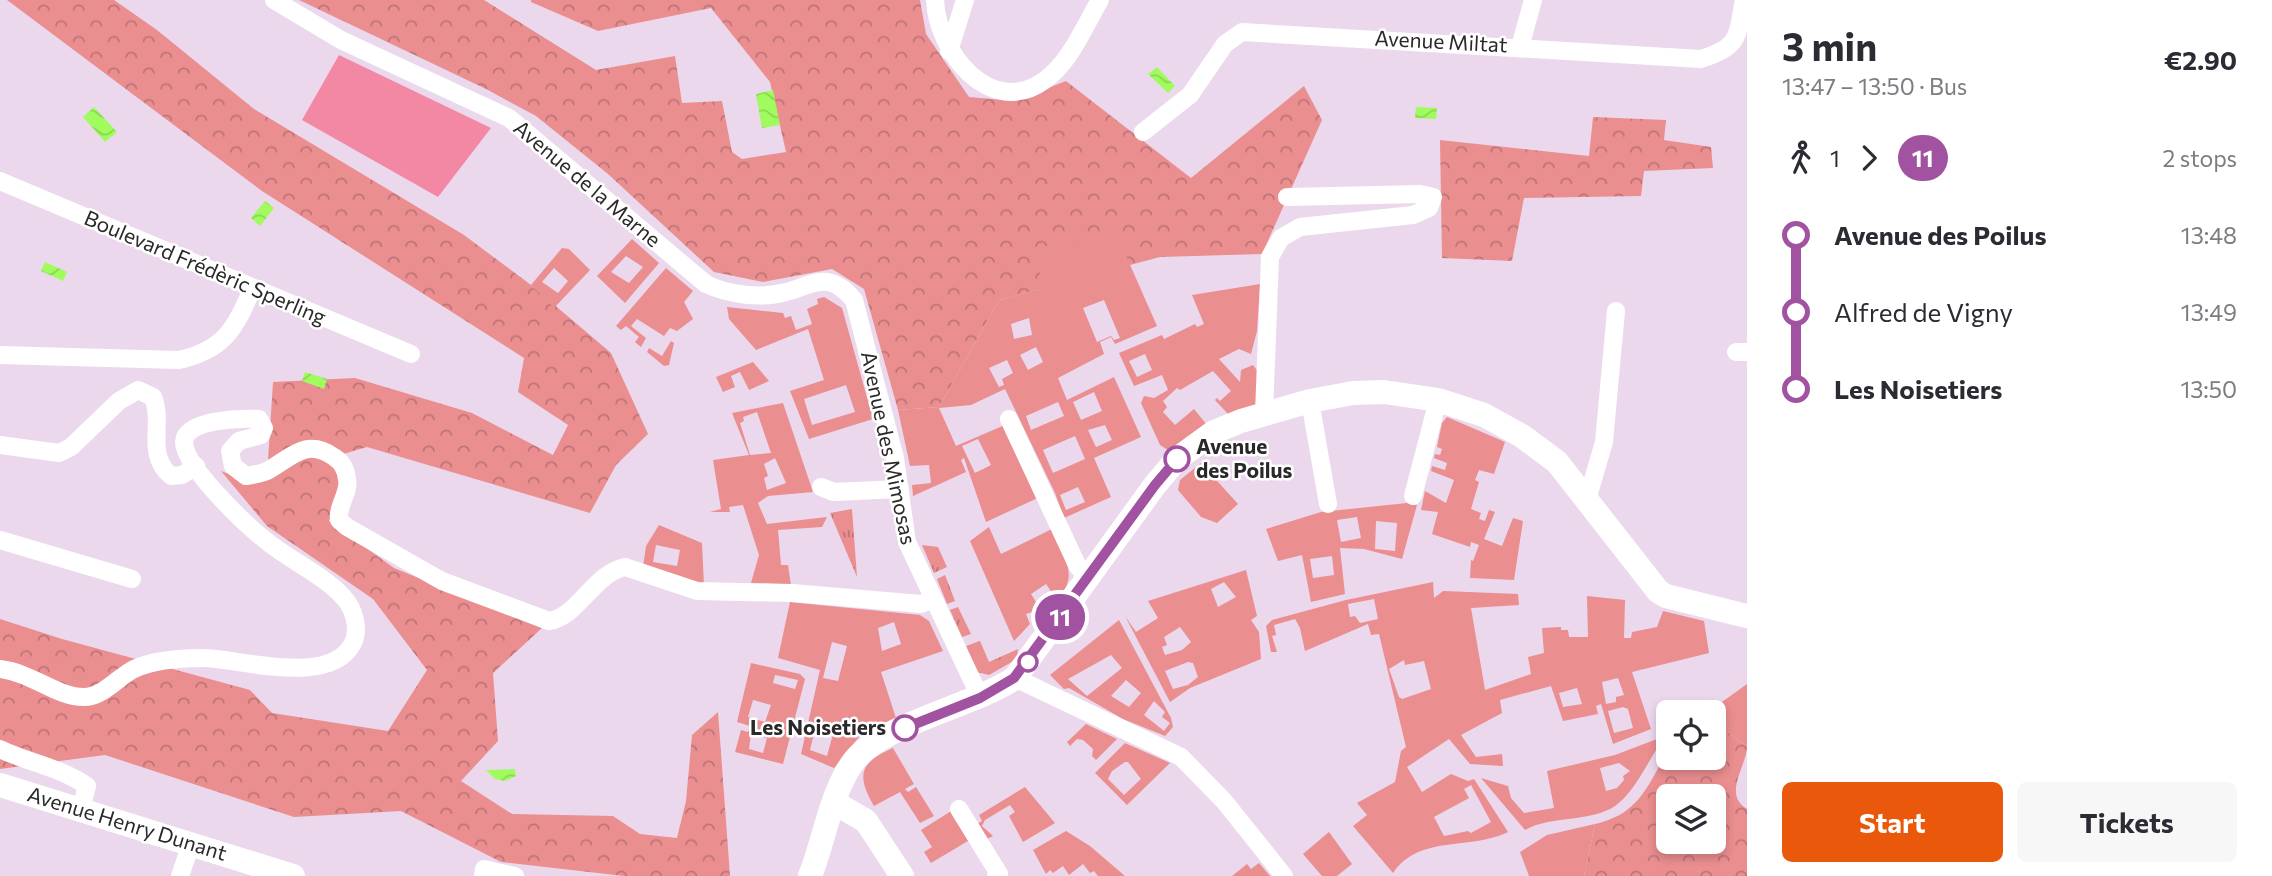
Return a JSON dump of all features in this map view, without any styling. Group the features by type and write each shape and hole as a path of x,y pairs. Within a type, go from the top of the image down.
{"street":[{"name":"Avenue de la Marne","path":"274,0 341,40 509,118 706,284 718,289 765,295 829,282"},
{"path":"935,0 936,21 949,51 986,88 1019,92 1043,81 1063,64 1100,0"},
{"path":"949,51 965,0"},
{"path":"1520,47 1533,0"},
{"name":"Avenue Miltat","path":"1143,132 1190,95 1225,44 1242,32 1701,59 1725,52 1737,37 1744,0"},
{"name":"Boulevard Frédèric Sperling","path":"0,181 411,354"},
{"path":"1264,413 1270,257 1281,238 1300,227 1413,215 1429,208 1433,197 1420,194 1287,197"},
{"name":"Avenue des Mimosas","path":"829,282 843,288 854,300 884,409 900,489 907,542 980,698"},
{"path":"0,355 179,360 200,356 222,342 238,323 252,289"},
{"path":"1587,500 1604,442 1616,311"},
{"path":"0,445 59,453 71,447 119,401 138,390 153,397 159,411 155,446 160,467 171,476 182,475 195,466"},
{"path":"810,876 849,767 870,744 980,698 1014,678 1177,459 1214,432 1264,413 1310,401 1384,392 1438,400 1484,415 1522,436 1557,462 1658,592 1747,617"},
{"path":"1413,496 1438,400"},
{"path":"1310,401 1328,504"},
{"path":"0,670 20,672 69,696 88,697 134,669 157,662 204,658 283,668 320,664 346,652 354,643 357,625 348,604 332,587 262,538 195,466 187,453 184,440 188,431 210,423 244,418 259,419 264,428 261,435 239,441 230,450 233,466 246,476 265,472 295,451 311,447 329,453 342,462 348,482 338,510 339,520 347,527 442,581 549,621 564,615 606,576 625,567 697,590 792,593 922,604 933,600"},
{"path":"1009,419 1078,567 1090,577"},
{"path":"821,487 834,492 900,489"},
{"path":"0,540 132,579"},
{"path":"1014,678 1181,757 1224,800 1284,876"},
{"path":"0,748 23,760 66,772 87,786 81,809"},
{"name":"Avenue Henry Dunant","path":"0,785 293,876"},
{"path":"835,803 866,821 902,876"},
{"path":"960,809 1005,876"},
{"path":"180,876 191,844"},
{"path":"483,876 484,869 515,876"}],"green space":[{"path":"7,0 114,0 157,30 254,109 464,235 531,285 611,353 648,434 616,465 590,513 367,447 333,457 343,473 329,521 394,568 542,628 493,673 498,741 461,781 512,814 613,816 640,834 677,838 686,801 692,735 718,712 730,876 624,876 501,862 401,811 294,817 105,755 0,769 0,619 62,639 250,690 272,713 388,731 427,670 373,599 267,526 221,471 242,479 267,476 273,382 355,378 472,413 553,455 568,425 518,392 524,358 262,191"},
{"path":"299,0 484,0 596,70 675,56 682,103 722,101 732,152 742,159 786,152 770,82 711,8 598,31 531,0 920,0 926,34 969,97 1015,101 1066,81 1191,178 1304,86 1322,120 1262,254 1160,257 999,300 939,407 898,410 864,289 832,269 763,282 714,272 608,174 536,116 486,89"},
{"path":"1593,117 1666,120 1664,140 1711,147 1713,168 1644,171 1641,196 1524,198 1512,261 1442,258 1440,140 1589,156"},
{"path":"1116,233 1157,326 1115,344 1111,337 1100,342 1104,354 1058,378 1067,400 1114,377 1141,437 1094,458 1111,497 1064,518 1055,493 1005,389 971,405 939,408 956,446 1007,424 1040,497 986,522 964,458 961,460 966,472 913,496 912,485 931,483 929,465 910,466 898,410 939,407 999,300 1040,289 1040,247","holes":["1104,300 1120,338 1114,340 1111,336 1097,342 1083,308","1029,318 1032,335 1014,339 1011,324","1036,347 1043,362 1028,370 1020,355","1007,360 1013,373 1002,379 1004,385 999,387 989,368","1094,392 1102,411 1081,420 1073,402","1058,402 1064,416 1031,430 1026,416","1105,425 1112,440 1096,447 1088,430","1075,436 1085,459 1053,473 1043,450","978,439 991,465 975,473 962,446","1078,487 1085,502 1066,510 1060,495"]},
{"path":"632,239 659,263 625,303 597,276","holes":["626,256 643,267 629,283 611,272"]},
{"path":"562,248 569,249 590,270 554,308 531,285","holes":["554,268 568,281 558,293 542,282"]},
{"path":"666,268 693,291 684,302 693,319 677,331 670,328 664,336 637,319 631,326 646,338 641,347 635,342 639,337 626,326 621,330 616,326"},
{"path":"1260,284 1257,331 1251,354 1239,349 1219,359 1240,382 1241,370 1253,365 1259,373 1258,404 1228,414 1215,400 1217,398 1220,401 1231,391 1213,371 1180,390 1177,388 1163,401 1167,407 1163,412 1175,425 1194,409 1207,425 1171,452 1160,445 1141,403 1144,396 1154,398 1168,390 1162,375 1134,386 1119,353 1162,335 1164,339 1195,324 1197,327 1204,324 1192,295","holes":["1145,354 1152,370 1137,377 1129,361"]},
{"path":"824,297 842,308 873,419 809,439 790,391 824,380 808,329 756,350 729,319 727,307 783,313 785,318 791,316 796,330 812,324 807,309 818,304 817,299","holes":["846,385 855,412 812,425 804,399"]},
{"path":"671,341 674,343 669,365 664,366 647,352 649,348 662,356"},
{"path":"753,362 769,381 749,390 740,372 731,376 735,387 723,392 716,377"},
{"path":"783,403 813,492 768,496 758,503 767,524 827,517 822,527 778,530 781,565 788,565 791,585 751,583 759,555 743,505 729,507 730,512 710,512 721,509 713,460 749,455 732,413","holes":["757,412 771,453 750,455 740,423 744,421 743,417","775,458 786,483 767,490 764,478 768,476 764,464"]},
{"path":"1447,417 1505,442 1494,474 1479,470 1475,480 1479,482 1471,509 1481,513 1479,519 1485,521 1489,510 1495,512 1484,539 1502,546 1513,518 1523,521 1514,580 1470,578 1471,560 1473,561 1479,545 1471,542 1470,547 1432,534 1438,512 1421,510 1425,491 1446,503 1454,480 1431,471 1432,466 1445,470 1447,463 1434,458 1435,454 1440,455 1442,449 1437,447 1442,423"},
{"path":"1201,463 1238,504 1217,523 1201,517 1178,490 1180,480"},
{"path":"1407,503 1417,505 1402,559 1364,549 1340,548 1345,594 1311,602 1302,555 1278,561 1266,529 1321,512","holes":["1357,517 1361,538 1341,542 1337,520","1376,521 1397,523 1395,551 1375,549","1332,556 1334,575 1313,578 1310,559"]},
{"path":"852,509 857,577 830,513"},
{"path":"659,525 702,543 704,586 643,567 646,546","holes":["656,545 680,550 677,566 653,562"]},
{"path":"989,527 1001,554 1054,528 1069,571 1068,580 1065,589 1039,627 1032,612 1026,614 1030,624 1014,641 970,541","holes":["1046,584 1057,600 1040,608 1031,594"]},
{"path":"922,545 938,547 947,567 934,573"},
{"path":"1246,570 1257,616 1251,620 1259,632 1261,659 1190,688 1170,702 1125,616 1136,632 1158,618 1148,601","holes":["1224,582 1236,597 1218,607 1211,589","1180,627 1191,642 1182,650 1165,655 1162,647 1167,645 1164,637","1188,662 1193,663 1198,677 1188,685 1173,689 1165,671"]},
{"path":"945,575 955,601 947,604 937,579"},
{"path":"1433,582 1434,598 1443,591 1518,594 1519,605 1471,608 1485,690 1531,674 1528,657 1544,653 1542,628 1561,627 1561,630 1568,630 1569,637 1588,637 1587,596 1625,600 1624,638 1631,638 1632,632 1657,627 1663,611 1704,621 1709,653 1632,672 1651,729 1613,744 1601,704 1596,706 1598,714 1563,721 1551,686 1500,700 1502,713 1461,735 1476,757 1502,754 1503,766 1470,764 1449,739 1407,767 1422,792 1451,774 1468,781 1474,779 1508,832 1493,838 1431,848 1404,861 1393,873 1353,826 1367,815 1357,803 1395,782 1401,751 1406,747 1379,634 1371,635 1368,624 1305,651 1295,619 1274,625 1276,635 1272,636 1277,652 1271,652 1266,626 1272,620 1346,600","holes":["1374,599 1378,619 1360,623 1355,616 1350,617 1348,604","1404,660 1405,665 1424,661 1431,689 1402,699 1389,669","1618,678 1624,695 1616,697 1616,702 1606,704 1602,682","1577,688 1582,704 1563,707 1559,693","1623,707 1628,709 1633,728 1614,733 1608,711","1471,785 1491,822 1471,833 1468,831 1444,836 1434,817 1469,798 1464,789"]},
{"path":"790,602 920,615 929,621 943,651 881,672 896,718 862,733 834,768 801,754 820,670 778,658","holes":["894,622 901,644 882,651 878,628","832,642 847,646 838,681 823,678","815,729 833,734 827,756 810,750"]},
{"path":"958,607 971,634 962,637 950,610"},
{"path":"1119,620 1171,718 1173,727 1165,736 1123,719 1069,688 1064,689 1050,675","holes":["1111,655 1122,668 1087,696 1068,679","1126,680 1141,693 1129,707 1111,696","1154,701 1165,712 1162,717 1170,723 1164,731 1144,715"]},
{"path":"980,641 989,662 1018,649 1017,659 989,675 977,672 966,646"},
{"path":"751,663 800,674 805,679 783,764 735,752 741,730 748,732 750,726 737,722","holes":["775,675 798,680 795,689 773,683","753,700 771,705 765,722 748,717","751,734 767,738 763,753 749,749"]},
{"path":"1747,684 1747,746 1726,731 1725,700"},
{"path":"1086,724 1117,739 1096,760 1092,756 1093,749 1083,740 1077,739 1070,746 1067,742"},
{"path":"1726,731 1747,746 1736,796 1747,809 1747,876 1584,876 1595,824 1632,806 1657,770 1726,770"},
{"path":"1656,739 1656,750 1634,786 1615,806 1594,815 1547,822 1525,830 1481,778 1508,786 1511,798 1524,813 1554,808 1547,771 1615,755","holes":["1619,763 1630,771 1623,776 1624,780 1617,788 1606,791 1600,768"]},
{"path":"1125,743 1170,763 1127,805 1095,773","holes":["1128,762 1141,779 1124,795 1108,779 1112,771"]},
{"path":"893,748 914,784 905,789 908,792 916,787 934,816 920,823 900,792 874,806 868,796 863,778 867,765"},
{"path":"1025,787 1055,823 1023,842 1009,816 1015,812 1010,805 985,820 982,826 993,836 983,841 974,826 982,821 979,815"},
{"path":"956,808 973,838 931,863 924,852 932,847 921,830"},
{"path":"1595,824 1584,876 1529,876 1520,852 1547,835"},
{"path":"1066,831 1090,846 1125,876 1098,876 1094,871 1090,873 1083,864 1069,875 1063,866 1046,874 1033,850"},
{"path":"1329,832 1352,864 1337,876 1322,876 1303,854"},
{"path":"1259,863 1270,876 1232,876 1247,864 1251,869"}],"shaded area":[{"path":"339,55 491,128 438,197 302,120"}],"water":[{"path":"1157,67 1175,86 1168,93 1148,74"},
{"path":"773,90 780,125 762,128 756,94"},
{"path":"94,107 117,132 105,142 83,117"},
{"path":"1416,107 1437,108 1436,119 1415,118"},
{"path":"265,201 274,208 260,226 251,218"},
{"path":"45,262 67,272 63,281 41,271"},
{"path":"305,372 327,379 324,389 302,381"},
{"path":"515,769 516,776 505,781 495,779 486,770"}],"bus line":[{"name":"11","path":"905,728 980,698 1014,678 1027,664 1155,485 1177,459"}],"place":[{"name":"Avenue des Poilus","path":"1177,459"},
{"name":"Les Noisetiers","path":"905,728"}]}
